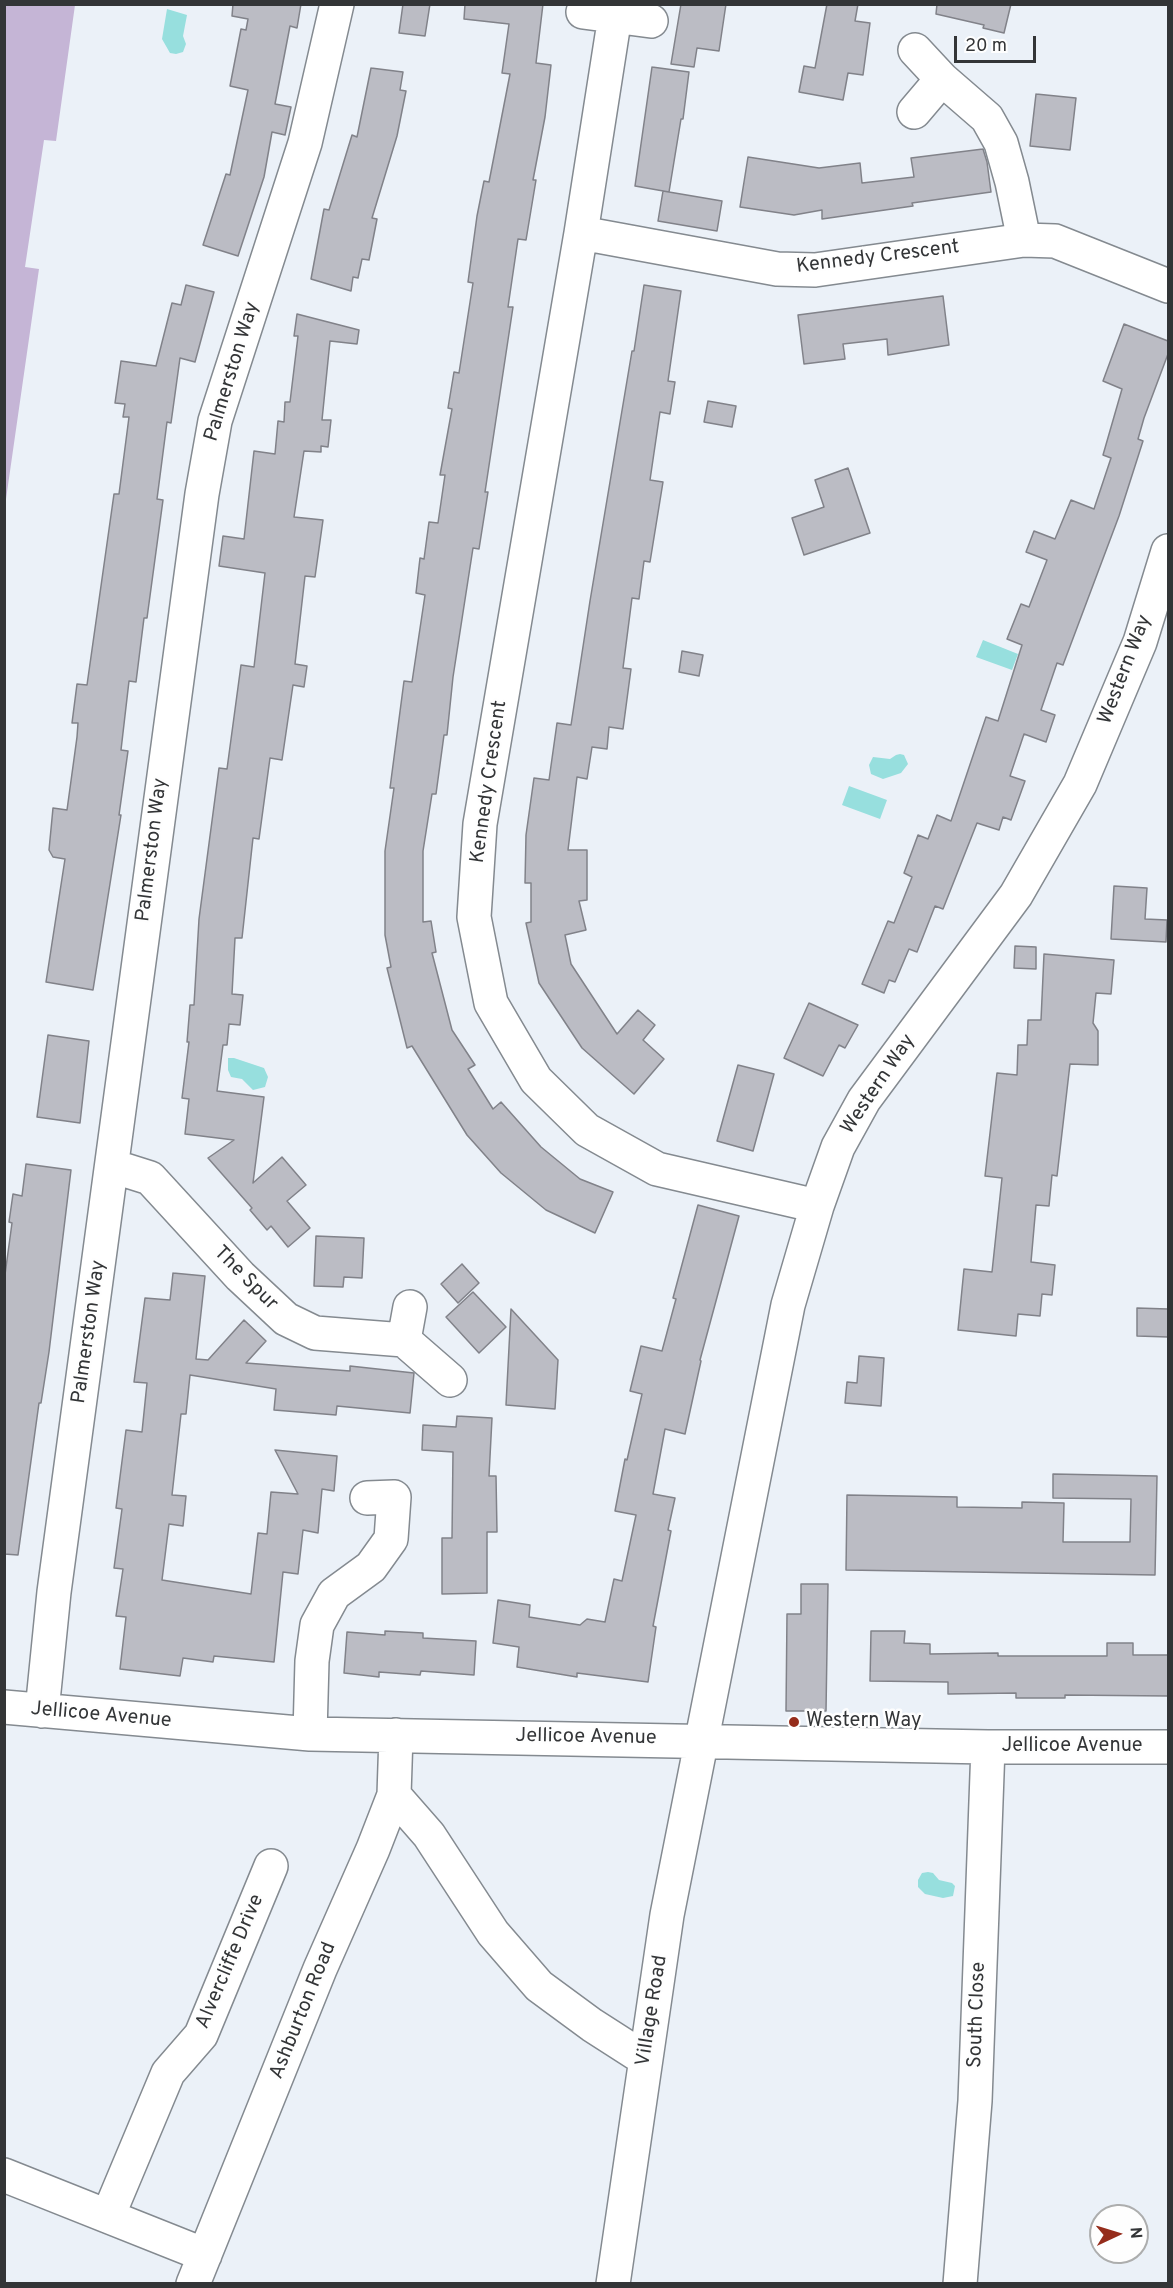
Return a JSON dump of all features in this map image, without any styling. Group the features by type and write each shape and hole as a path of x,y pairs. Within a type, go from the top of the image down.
{"street":[{"name":"Palmerston Way","path":"42,1711 54,1592 202,494 215,421 305,143 337,4"},
{"name":"Kennedy Crescent","path":"651,21 599,14 582,233 480,824 474,917 490,1004 536,1080 587,1130 657,1169 817,1206"},
{"path":"915,50 942,79 987,118 1001,143 1024,240"},
{"path":"914,112 942,79"},
{"name":"Kennedy Crescent","path":"582,233 768,269 815,270 1024,240 1055,241 1168,286"},
{"name":"Western Way","path":"701,1740 788,1305 817,1206 838,1147 864,1100 1016,895 1080,784 1140,642 1168,551"},
{"name":"The Spur","path":"112,1166 150,1178 240,1276 286,1319 315,1333 404,1340"},
{"path":"410,1307 404,1340 450,1380"},
{"path":"310,1734 312,1661 317,1625 334,1594 371,1567 392,1539 394,1497 367,1498"},
{"name":"Jellicoe Avenue","path":"4,1707 310,1734 988,1747 1168,1747"},
{"name":"Ashburton Road","path":"199,2269 320,1969 373,1850 394,1795 396,1734"},
{"name":"Village Road","path":"613,2283 667,1915 701,1740"},
{"name":"South Close","path":"960,2283 975,2101 988,1747"},
{"path":"394,1795 429,1835 493,1933 538,1986 645,2059"},
{"name":"Alvercliffe Drive","path":"108,2216 168,2073 201,2036 271,1866"},
{"path":"4,2175 108,2216 199,2269"}],"shaded area":[{"path":"5,4 75,5 56,141 44,140 25,267 39,269 5,506"}],"water":[{"path":"167,9 187,15 183,36 186,44 183,52 176,54 170,53 162,39"},
{"path":"983,640 1018,654 1012,670 976,657"},
{"path":"900,754 904,755 908,764 901,773 883,779 871,774 869,765 873,757 890,759"},
{"path":"849,786 887,800 880,819 842,805"},
{"path":"228,1058 264,1068 268,1077 265,1087 253,1090 242,1079 231,1077 228,1070"},
{"path":"922,1873 933,1873 939,1880 952,1883 955,1886 953,1896 943,1898 925,1894 918,1887 918,1880"}],"building":[{"path":"233,4 301,4 297,28 290,26 275,104 291,107 285,135 272,132 264,177 238,256 203,245 226,174 230,175 248,90 230,86 241,29 246,30 248,19 232,16"},
{"path":"403,4 430,4 425,36 399,33"},
{"path":"465,4 543,4 536,63 551,65 526,240 518,239 508,307 513,307 485,492 488,492 479,549 473,548 453,677 447,735 444,735 436,794 432,794 423,851 423,922 431,921 436,952 432,953 452,1030 475,1065 468,1069 493,1109 501,1102 541,1147 580,1179 613,1192 595,1233 546,1210 501,1173 467,1135 412,1046 407,1048 387,968 391,967 385,935 385,851 394,788 390,788 404,681 412,682 425,595 416,593 420,558 424,559 429,522 438,523 445,475 440,475 452,409 448,408 454,372 459,373 473,283 468,282 477,216 484,181 489,182 510,74 502,73 509,24 464,19"},
{"path":"681,4 726,4 719,51 697,48 694,67 671,64"},
{"path":"827,4 858,4 855,21 870,23 863,75 848,73 843,100 799,92 804,66 815,68"},
{"path":"937,4 1011,4 1004,33 983,28 984,25 936,14"},
{"path":"652,67 689,72 683,119 681,119 669,192 635,186"},
{"path":"371,68 403,72 400,90 406,91 397,136 372,218 377,219 369,260 362,259 358,278 353,277 351,291 311,279 324,209 329,210 352,135 357,137"},
{"path":"1036,94 1076,98 1070,150 1030,146"},
{"path":"983,149 991,192 822,219 822,210 794,215 740,207 748,157 819,168 860,163 862,183 914,177 911,158"},
{"path":"663,191 722,201 717,231 658,221"},
{"path":"186,285 214,292 195,362 180,358 171,423 167,422 157,499 163,500 136,682 129,681 121,750 128,751 119,815 121,815 93,990 46,982 65,859 53,857 49,850 53,808 67,810 77,737 78,723 72,723 77,684 87,685 114,494 119,494 129,417 123,417 125,404 115,403 121,361 156,366 172,303 181,305"},
{"path":"644,285 681,291 668,381 675,382 670,414 660,412 650,480 663,482 650,562 644,561 639,599 632,598 623,668 631,669 623,729 609,727 607,749 592,747 587,779 577,777 568,850 587,850 587,900 579,901 586,930 565,935 571,964 617,1034 638,1010 655,1025 643,1040 664,1059 634,1094 582,1048 539,983 526,923 531,922 531,883 525,883 526,835 534,778 549,780 557,723 571,725"},
{"path":"943,296 949,345 888,355 887,339 843,344 845,359 804,364 798,315"},
{"path":"297,314 359,330 357,344 330,341 322,420 331,420 328,447 321,446 321,452 304,451 294,517 323,520 315,577 305,576 295,664 307,666 304,687 293,685 282,760 270,758 259,839 253,838 242,938 235,938 232,994 243,995 240,1025 229,1024 227,1045 223,1045 217,1091 264,1097 253,1183 282,1157 306,1185 287,1201 310,1228 288,1247 271,1226 267,1230 250,1210 252,1208 208,1158 234,1140 185,1134 189,1099 182,1098 189,1042 187,1042 190,1005 194,1005 199,919 219,768 227,769 241,665 254,667 265,573 219,566 223,536 244,539 254,451 275,454 278,421 284,422 285,402 290,402 298,336 294,336"},
{"path":"1124,324 1168,341 1168,354 1144,418 1138,439 1143,441 1119,516 1063,665 1057,663 1041,710 1055,715 1046,742 1024,734 1010,776 1025,781 1011,820 1003,817 999,830 977,823 943,909 935,906 917,952 909,949 895,982 889,980 884,993 862,984 888,921 894,923 912,877 904,873 918,835 928,839 937,815 951,821 986,717 998,721 1022,645 1007,639 1021,604 1029,607 1047,560 1026,552 1034,531 1055,539 1071,500 1094,509 1111,458 1103,455 1122,389 1103,381"},
{"path":"708,401 736,406 732,427 704,422"},
{"path":"848,468 870,533 804,555 792,518 824,507 815,480"},
{"path":"682,651 703,655 699,676 679,672"},
{"path":"1114,886 1147,888 1145,919 1167,920 1166,942 1111,939"},
{"path":"1015,946 1036,947 1036,969 1014,968"},
{"path":"1044,954 1114,960 1111,994 1096,993 1093,1023 1098,1031 1098,1065 1070,1064 1057,1176 1052,1175 1049,1206 1036,1205 1031,1262 1055,1265 1052,1295 1042,1294 1040,1316 1018,1314 1016,1336 958,1330 964,1269 992,1272 1002,1178 985,1176 997,1073 1017,1075 1018,1045 1027,1045 1028,1020 1041,1020"},
{"path":"809,1003 858,1025 845,1048 839,1045 823,1076 784,1058"},
{"path":"48,1035 89,1041 80,1123 37,1117"},
{"path":"738,1065 774,1074 753,1151 717,1141"},
{"path":"26,1164 71,1170 49,1352 41,1403 39,1403 18,1555 4,1554 4,1282 12,1223 9,1222 13,1194 22,1196"},
{"path":"698,1205 739,1216 700,1360 685,1434 665,1429 653,1494 675,1498 653,1626 656,1627 648,1682 577,1673 577,1677 517,1667 519,1647 493,1643 498,1600 530,1605 529,1617 580,1625 587,1619 605,1622 614,1579 622,1581 636,1515 615,1511 625,1459 627,1460 642,1394 630,1391 641,1346 662,1351 676,1299 673,1298"},
{"path":"316,1236 364,1238 362,1278 344,1277 343,1287 314,1286"},
{"path":"462,1264 479,1283 458,1303 441,1284"},
{"path":"173,1273 205,1276 196,1359 208,1360 244,1320 266,1341 246,1363 350,1371 350,1366 414,1373 410,1413 337,1406 336,1415 274,1410 276,1389 190,1375 186,1414 181,1414 172,1495 186,1496 183,1526 169,1524 162,1580 251,1594 258,1533 267,1534 271,1492 298,1494 275,1450 337,1456 334,1491 322,1489 318,1533 303,1530 298,1574 283,1572 274,1662 214,1656 213,1662 183,1658 180,1676 120,1669 126,1617 116,1616 123,1569 114,1568 122,1509 116,1508 126,1430 142,1432 147,1383 134,1382 145,1298 170,1300"},
{"path":"473,1292 506,1327 479,1353 446,1317"},
{"path":"1137,1308 1168,1309 1168,1337 1137,1336"},
{"path":"511,1309 558,1360 555,1409 506,1405"},
{"path":"859,1356 884,1358 881,1406 845,1403 847,1382 857,1383"},
{"path":"457,1416 492,1418 489,1476 496,1476 497,1532 487,1532 487,1593 442,1594 442,1538 452,1538 453,1452 422,1450 423,1425 456,1427"},
{"path":"1053,1474 1157,1476 1155,1575 846,1570 847,1495 957,1497 957,1507 1022,1508 1022,1502 1064,1503 1063,1542 1130,1542 1131,1499 1053,1498"},
{"path":"801,1584 828,1584 826,1711 786,1711 787,1614 801,1614"},
{"path":"385,1631 423,1633 423,1638 476,1641 474,1675 421,1671 420,1675 379,1672 379,1677 344,1673 347,1632 385,1635"},
{"path":"871,1631 905,1631 904,1643 930,1644 930,1654 1107,1656 1107,1643 1133,1643 1133,1655 1168,1655 1168,1696 1065,1695 1065,1698 1016,1698 1016,1693 948,1694 948,1682 870,1681"}],"place":[{"name":"Western Way","path":"794,1722"}]}
